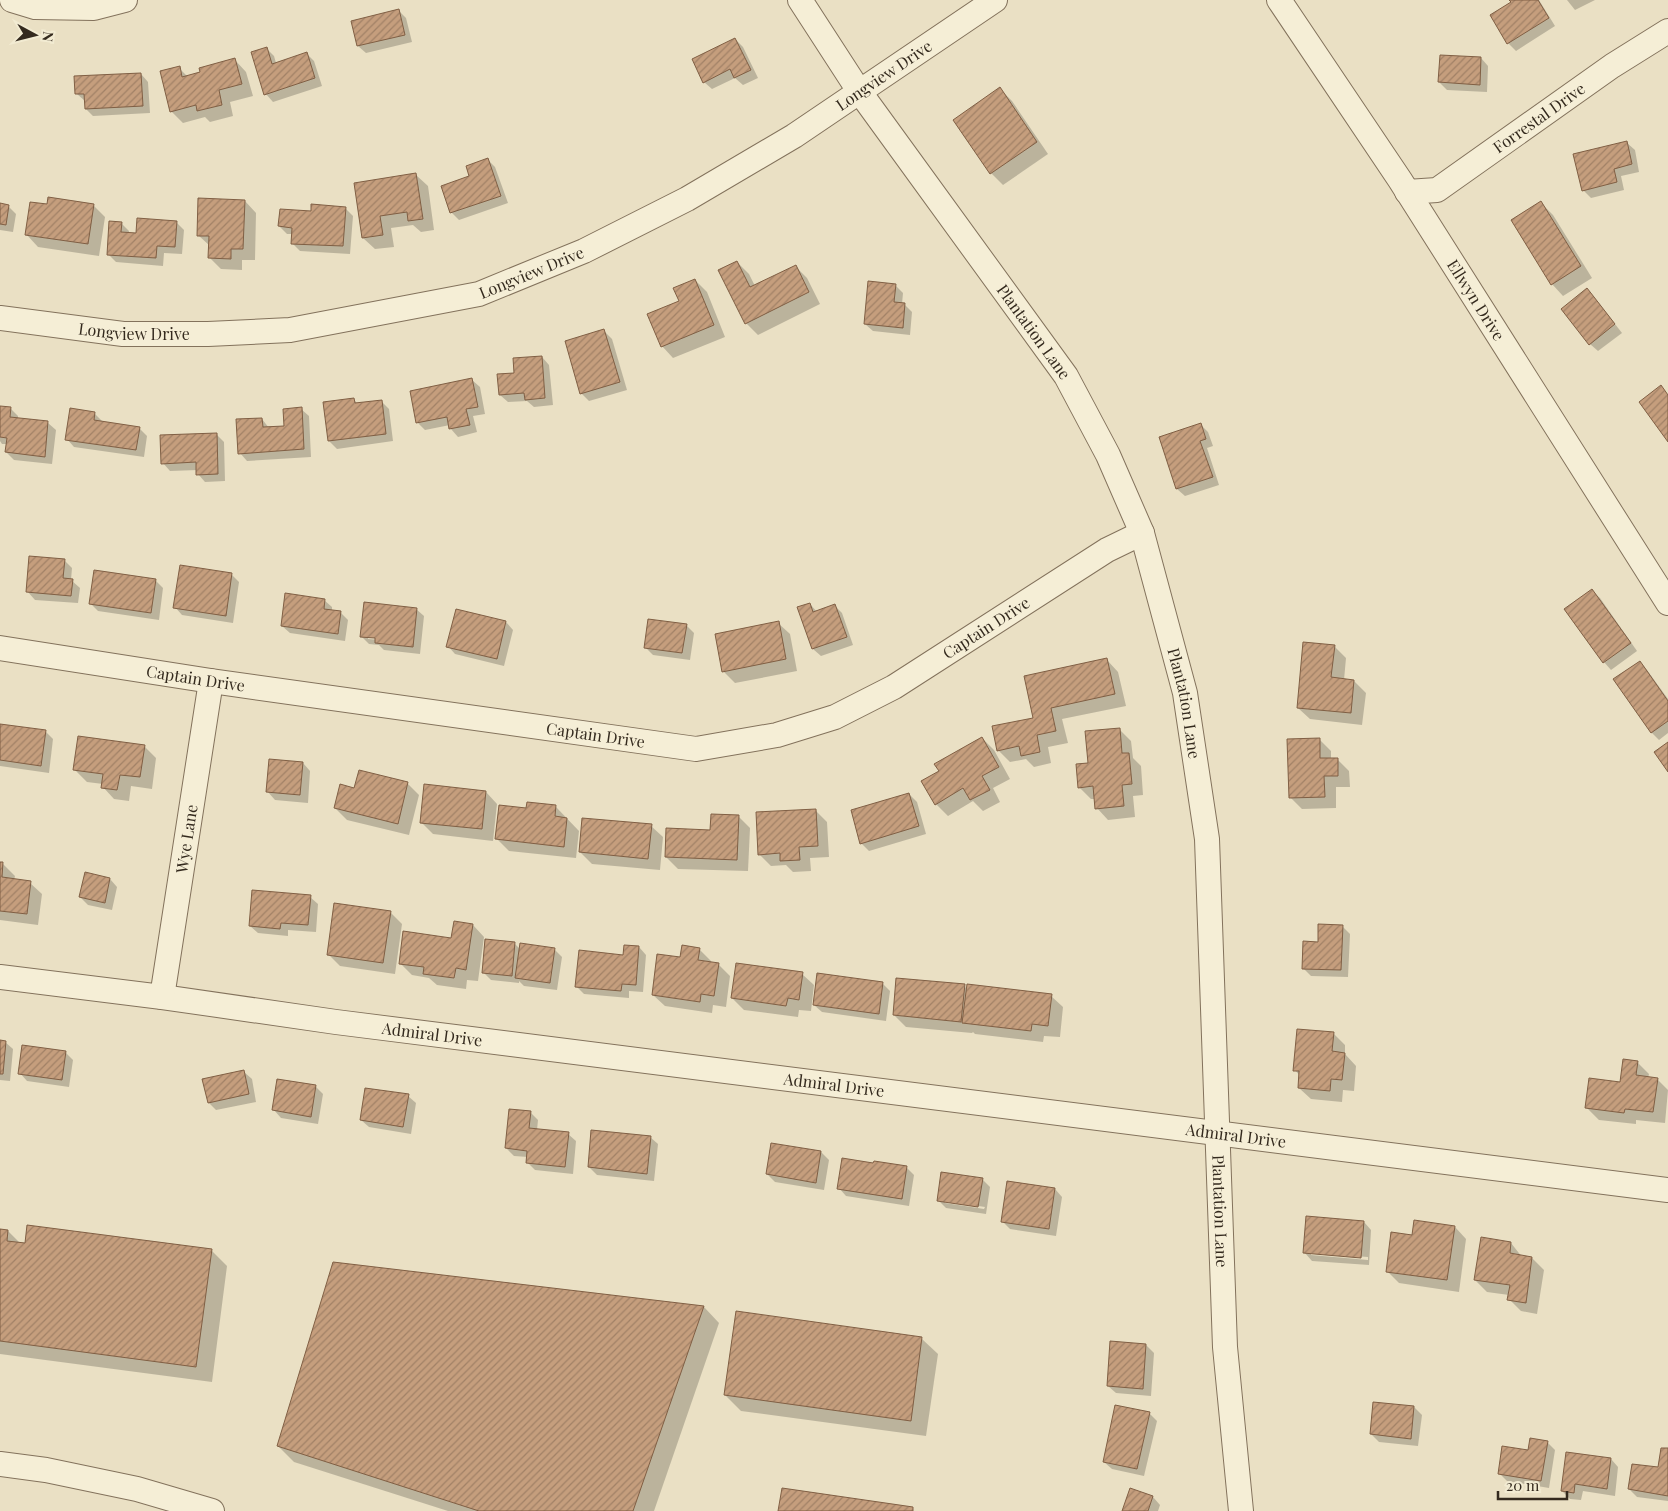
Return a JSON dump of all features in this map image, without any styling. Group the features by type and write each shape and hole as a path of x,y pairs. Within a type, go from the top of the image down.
{"street":[{"path":"12,0 35,7 94,8 125,0"},
{"name":"Plantation Lane","path":"800,0 859,90 1066,376 1108,455 1142,533 1185,693 1207,838 1225,1347 1241,1511"},
{"name":"Longview Drive","path":"0,318 123,334 208,334 290,330 480,294 584,251 687,199 794,136 859,90 995,0"},
{"name":"Ellwyn Drive","path":"1279,0 1407,192 1668,603"},
{"name":"Forrestal Drive","path":"1407,192 1437,190 1612,66 1668,31"},
{"name":"Captain Drive","path":"0,648 211,681 696,749 777,735 835,717 894,686 1107,550 1142,533"},
{"name":"Wye Lane","path":"162,997 211,681"},
{"name":"Admiral Drive","path":"0,977 162,997 336,1022 1668,1190"},
{"path":"0,1464 46,1470 137,1489 212,1511"}],"building":[{"path":"1509,0 1538,0 1549,18 1507,44 1490,15 1511,2"},
{"path":"399,9 405,35 357,46 351,21"},
{"path":"735,38 751,70 734,78 730,69 703,83 692,59"},
{"path":"267,47 272,64 307,52 315,78 264,95 251,52"},
{"path":"1440,55 1481,57 1480,85 1438,82"},
{"path":"235,58 242,84 219,90 222,105 197,111 196,105 170,112 160,71 180,66 182,77 200,72 199,68"},
{"path":"141,73 143,106 85,109 84,94 75,94 74,76"},
{"path":"1000,87 1037,142 990,174 953,120"},
{"path":"1627,141 1632,164 1614,169 1617,182 1582,191 1573,154"},
{"path":"488,158 501,196 450,213 441,186 469,176 466,166"},
{"path":"416,173 423,219 408,221 407,212 380,216 383,235 362,238 354,183"},
{"path":"48,197 94,204 88,244 25,235 30,202 47,204"},
{"path":"198,198 245,200 243,249 231,249 231,259 208,258 209,236 197,236"},
{"path":"1541,201 1581,266 1551,285 1511,220"},
{"path":"0,203 9,205 6,225 0,224"},
{"path":"311,204 346,207 343,246 291,244 292,228 278,226 280,209 311,211"},
{"path":"137,218 177,221 175,247 157,246 156,258 107,255 109,221 122,222 121,232 136,233"},
{"path":"737,261 750,287 796,265 809,292 745,324 718,270"},
{"path":"695,279 714,325 661,347 647,314 679,301 673,288"},
{"path":"868,281 896,284 894,302 905,303 903,328 864,324"},
{"path":"1587,288 1615,324 1589,345 1561,309"},
{"path":"604,329 620,382 580,394 565,341"},
{"path":"542,356 545,398 525,400 524,393 499,395 497,374 514,373 513,358"},
{"path":"472,378 478,407 466,409 470,425 449,429 447,417 416,423 410,391"},
{"path":"1661,385 1668,395 1668,442 1639,402"},
{"path":"354,398 355,403 382,400 386,434 328,441 323,402"},
{"path":"0,406 11,407 10,417 48,421 45,457 5,452 7,438 0,437"},
{"path":"302,407 304,449 238,454 236,419 262,418 263,427 284,426 283,409"},
{"path":"70,408 95,412 94,420 140,427 136,450 65,440"},
{"path":"1201,423 1206,439 1200,441 1213,477 1176,489 1159,437"},
{"path":"217,433 218,474 196,475 196,462 161,464 160,435"},
{"path":"29,556 65,559 63,578 73,579 71,596 26,592"},
{"path":"180,565 232,573 226,616 173,608"},
{"path":"94,570 156,579 151,613 89,604"},
{"path":"1592,589 1631,643 1603,663 1564,609"},
{"path":"285,593 325,599 324,609 341,611 338,634 281,626"},
{"path":"364,602 417,608 413,647 375,643 375,638 360,637"},
{"path":"810,603 813,612 835,604 847,637 812,649 797,607"},
{"path":"456,609 506,621 497,659 446,647"},
{"path":"648,619 687,624 682,653 644,648"},
{"path":"779,621 786,659 722,672 715,634"},
{"path":"1303,642 1335,645 1331,677 1354,680 1351,713 1297,708"},
{"path":"1107,658 1115,694 1051,708 1056,731 1037,735 1040,752 1021,756 1019,746 997,751 992,726 1033,718 1024,676"},
{"path":"1640,661 1668,701 1668,721 1651,733 1613,679"},
{"path":"0,724 46,730 41,766 0,760"},
{"path":"1120,728 1122,753 1129,753 1132,784 1122,785 1124,806 1095,809 1093,786 1078,788 1076,764 1088,763 1085,731"},
{"path":"78,736 145,745 140,777 120,775 117,790 101,788 103,774 73,770"},
{"path":"982,737 999,767 982,776 990,790 970,800 963,788 935,805 921,781 939,771 934,764"},
{"path":"1320,738 1320,758 1338,758 1338,776 1324,776 1325,797 1289,798 1287,739"},
{"path":"1668,742 1668,772 1654,752"},
{"path":"269,759 303,762 300,795 266,792"},
{"path":"359,770 408,782 398,824 334,808 340,784 354,788"},
{"path":"424,784 486,791 482,829 420,823"},
{"path":"909,793 919,826 860,844 851,810"},
{"path":"527,802 556,805 555,816 567,818 564,847 495,839 499,805 526,808"},
{"path":"816,809 818,846 799,847 800,860 780,861 780,853 758,855 756,812"},
{"path":"711,814 739,815 737,860 665,857 666,828 710,830"},
{"path":"582,818 652,824 648,859 579,852"},
{"path":"0,862 3,862 2,877 31,881 27,914 0,911"},
{"path":"85,872 110,878 105,903 79,897"},
{"path":"252,890 311,895 308,925 281,923 280,929 249,926"},
{"path":"334,903 391,911 383,963 327,955"},
{"path":"454,921 473,924 466,970 456,968 454,978 423,974 424,967 399,964 403,931 451,938"},
{"path":"1318,924 1343,925 1341,970 1302,969 1303,941 1318,942"},
{"path":"485,939 515,942 512,976 482,973"},
{"path":"520,943 555,948 550,983 515,978"},
{"path":"624,945 639,946 636,985 622,984 621,991 575,987 579,950 623,955"},
{"path":"682,945 700,948 698,960 719,963 714,996 701,994 700,1002 652,995 657,954 680,957"},
{"path":"736,963 803,972 799,1000 788,998 786,1006 731,998"},
{"path":"817,973 883,982 879,1014 813,1005"},
{"path":"896,978 965,984 961,1022 893,1015"},
{"path":"967,984 1052,994 1048,1026 1032,1024 1031,1031 962,1023"},
{"path":"1297,1029 1334,1032 1332,1051 1345,1053 1342,1080 1331,1079 1330,1091 1298,1088 1299,1071 1293,1071"},
{"path":"0,1040 6,1041 3,1074 0,1074"},
{"path":"22,1045 66,1051 62,1080 18,1074"},
{"path":"1623,1059 1638,1061 1636,1075 1658,1078 1653,1112 1625,1109 1624,1113 1585,1108 1589,1078 1620,1082"},
{"path":"244,1070 249,1094 208,1103 202,1079"},
{"path":"277,1079 316,1085 311,1117 272,1110"},
{"path":"365,1088 409,1094 403,1127 360,1120"},
{"path":"509,1109 531,1111 529,1128 569,1132 565,1167 526,1163 527,1151 505,1148"},
{"path":"591,1130 651,1136 647,1174 588,1167"},
{"path":"771,1143 821,1151 816,1183 766,1174"},
{"path":"842,1158 907,1166 902,1199 837,1189"},
{"path":"941,1172 983,1178 978,1207 937,1201"},
{"path":"1007,1181 1055,1188 1049,1229 1001,1222"},
{"path":"1306,1216 1364,1221 1361,1258 1303,1253"},
{"path":"1414,1220 1455,1226 1447,1280 1386,1272 1391,1232 1412,1235"},
{"path":"27,1225 212,1249 196,1367 0,1341 0,1229 8,1230 7,1241 25,1243"},
{"path":"1481,1237 1511,1242 1510,1253 1532,1257 1526,1303 1507,1300 1510,1285 1474,1280"},
{"path":"333,1262 704,1306 633,1511 479,1511 277,1446"},
{"path":"736,1311 922,1337 911,1421 724,1395"},
{"path":"1110,1341 1146,1344 1143,1389 1107,1386"},
{"path":"1373,1402 1414,1406 1411,1439 1370,1434"},
{"path":"1115,1405 1150,1412 1137,1469 1103,1462"},
{"path":"1530,1438 1548,1441 1541,1481 1498,1474 1502,1446 1528,1450"},
{"path":"1661,1448 1668,1448 1668,1496 1628,1489 1632,1464 1658,1467"},
{"path":"1566,1452 1611,1458 1607,1489 1575,1484 1574,1493 1561,1491"},
{"path":"782,1488 913,1507 913,1511 778,1511"},
{"path":"1130,1488 1153,1496 1148,1511 1122,1511"}]}
